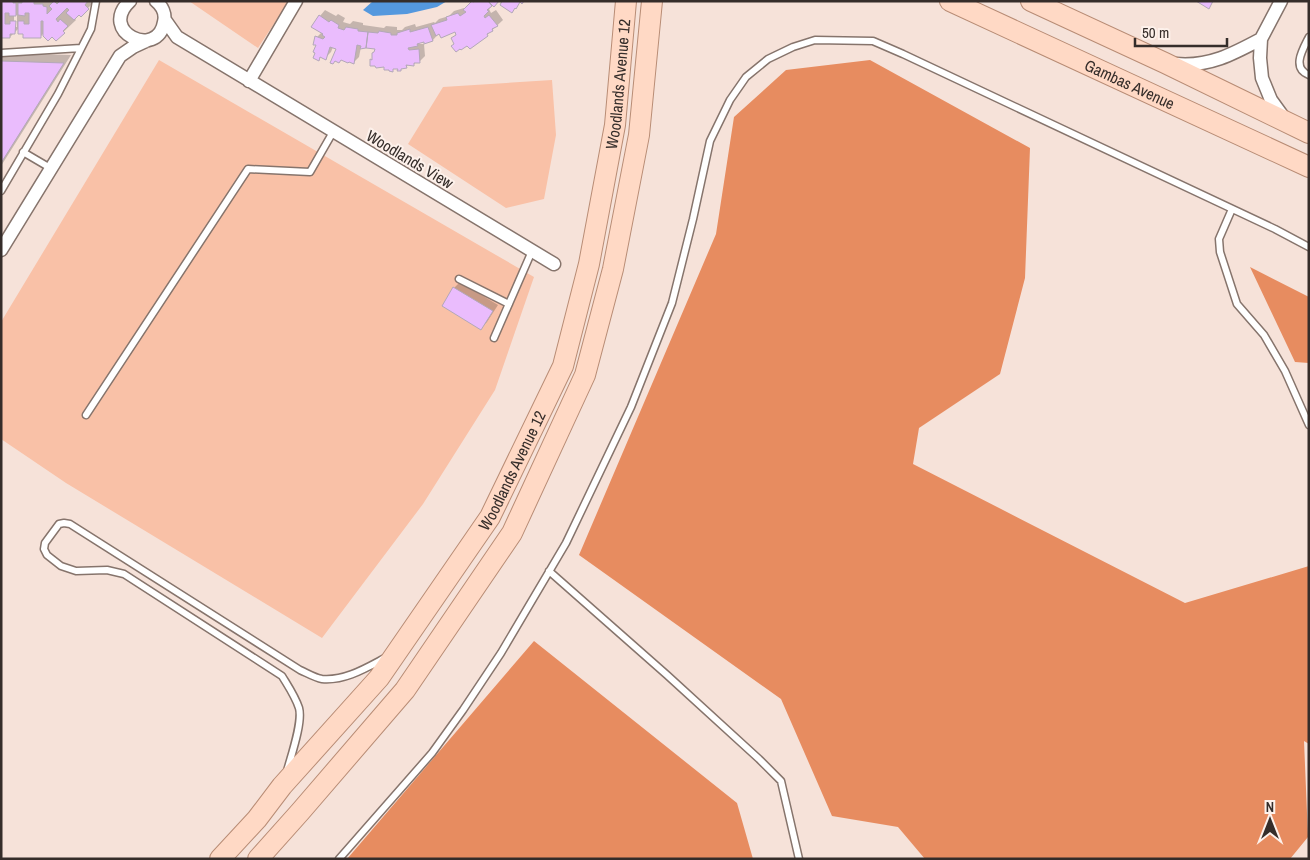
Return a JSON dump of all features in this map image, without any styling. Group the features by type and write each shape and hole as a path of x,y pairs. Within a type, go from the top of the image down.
{"main road":[{"name":"Woodlands Avenue 12","path":"220,859 257,819 282,786 379,678 490,517 563,366 589,264 615,124 626,1"},
{"name":"Woodlands Avenue 12","path":"258,859 405,690 512,533 585,375 612,269 639,134 652,1"},
{"name":"Gambas Avenue","path":"950,1 1309,167"},
{"name":"Gambas Avenue","path":"1031,1 1309,133"},
{"path":"257,819 296,817"}],"street":[{"path":"1,250 120,56 123,28 120,19 121,13 124,6 130,1"},
{"name":"Woodlands View","path":"156,1 164,11 165,20 177,37 554,264"},
{"path":"249,81 296,1"},
{"path":"1281,1 1260,39 1262,78 1271,100 1287,122"},
{"path":"120,56 153,38 162,29 165,20"},
{"name":"Woodlands View","path":"123,28 132,38 140,41 153,38 177,37"},
{"path":"1165,63 1188,65 1221,59 1260,39"}],"lane":[{"path":"1,191 58,94 91,29 96,1"},
{"path":"1309,37 1299,58 1300,67 1304,74 1309,75"},
{"path":"339,859 432,753 463,710 501,653 566,543 631,407 672,303 710,142 730,100 746,77 768,59 793,47 815,40 872,41 1275,229 1309,247"},
{"path":"1,53 81,48"},
{"path":"86,416 248,169 310,172 333,132"},
{"path":"23,152 52,168"},
{"path":"1232,209 1219,239 1220,252 1237,304 1264,335 1284,371 1309,425"},
{"path":"494,338 532,251"},
{"path":"459,279 509,304"},
{"path":"282,786 298,729 300,710 282,676 124,574 107,570 76,571 61,566 47,555 44,549 59,524 70,524 300,670 321,679 351,675 397,652"},
{"path":"549,571 674,681 781,781 798,859"}],"shaded area":[{"path":"189,1 289,1 258,48"},
{"path":"159,60 534,277 495,390 423,504 322,638 66,483 1,439 1,322"},
{"path":"870,60 1030,148 1025,278 1000,374 919,428 913,464 1185,603 1309,566 1309,744 1304,741 1308,837 1290,859 925,859 898,827 832,816 781,699 579,555 716,234 734,117 786,70"},
{"path":"552,80 556,135 544,199 506,208 408,144 443,87"},
{"path":"1250,267 1309,297 1309,363 1295,362"},
{"path":"534,641 737,803 753,859 347,859"}],"water":[{"path":"373,1 447,1 437,7 407,14 373,16 363,10"}],"building":[{"path":"1,1 13,1 13,3 16,3 16,16 9,16 9,13 5,13 5,24 10,24 10,21 16,21 15,34 10,34 10,38 1,38"},
{"path":"22,1 34,1 34,4 43,4 43,6 47,7 47,14 52,9 49,6 54,1 57,4 60,1 88,1 85,5 89,9 81,17 79,15 74,20 66,13 69,10 67,8 56,19 58,22 60,19 68,26 63,31 65,33 56,41 52,37 48,41 43,36 43,21 41,21 41,38 23,38 23,34 18,34 18,21 24,21 24,24 29,24 29,13 25,13 25,16 18,15 18,3 22,3"},
{"path":"472,1 488,1 492,6 484,16 485,18 489,15 498,26 470,49 467,46 456,52 451,46 454,44 451,38 456,35 455,32 441,38 439,34 436,36 431,25 447,20 446,17 458,13 460,16 466,12 463,10"},
{"path":"488,1 499,1 494,7"},
{"path":"502,1 524,1 522,4 520,2 512,13 500,5"},
{"path":"1196,1 1213,1 1209,9"},
{"path":"319,15 329,22 331,20 339,25 338,28 344,30 346,27 368,32 366,48 360,49 361,46 357,45 354,64 341,60 339,63 335,61 333,64 330,63 336,49 330,47 326,60 320,57 319,61 313,58 316,45 313,45 315,36 323,39 325,37 311,27"},
{"path":"428,27 433,41 408,48 409,50 419,49 420,63 414,63 414,66 406,65 407,68 401,69 401,71 393,69 393,72 384,70 384,67 376,68 375,66 370,66 370,59 372,60 372,53 375,49 366,48 368,32 378,33 379,31 397,35 397,33 410,29 410,32"},
{"path":"1,61 64,63 1,163"},
{"path":"453,287 493,311 481,330 442,306"}]}
